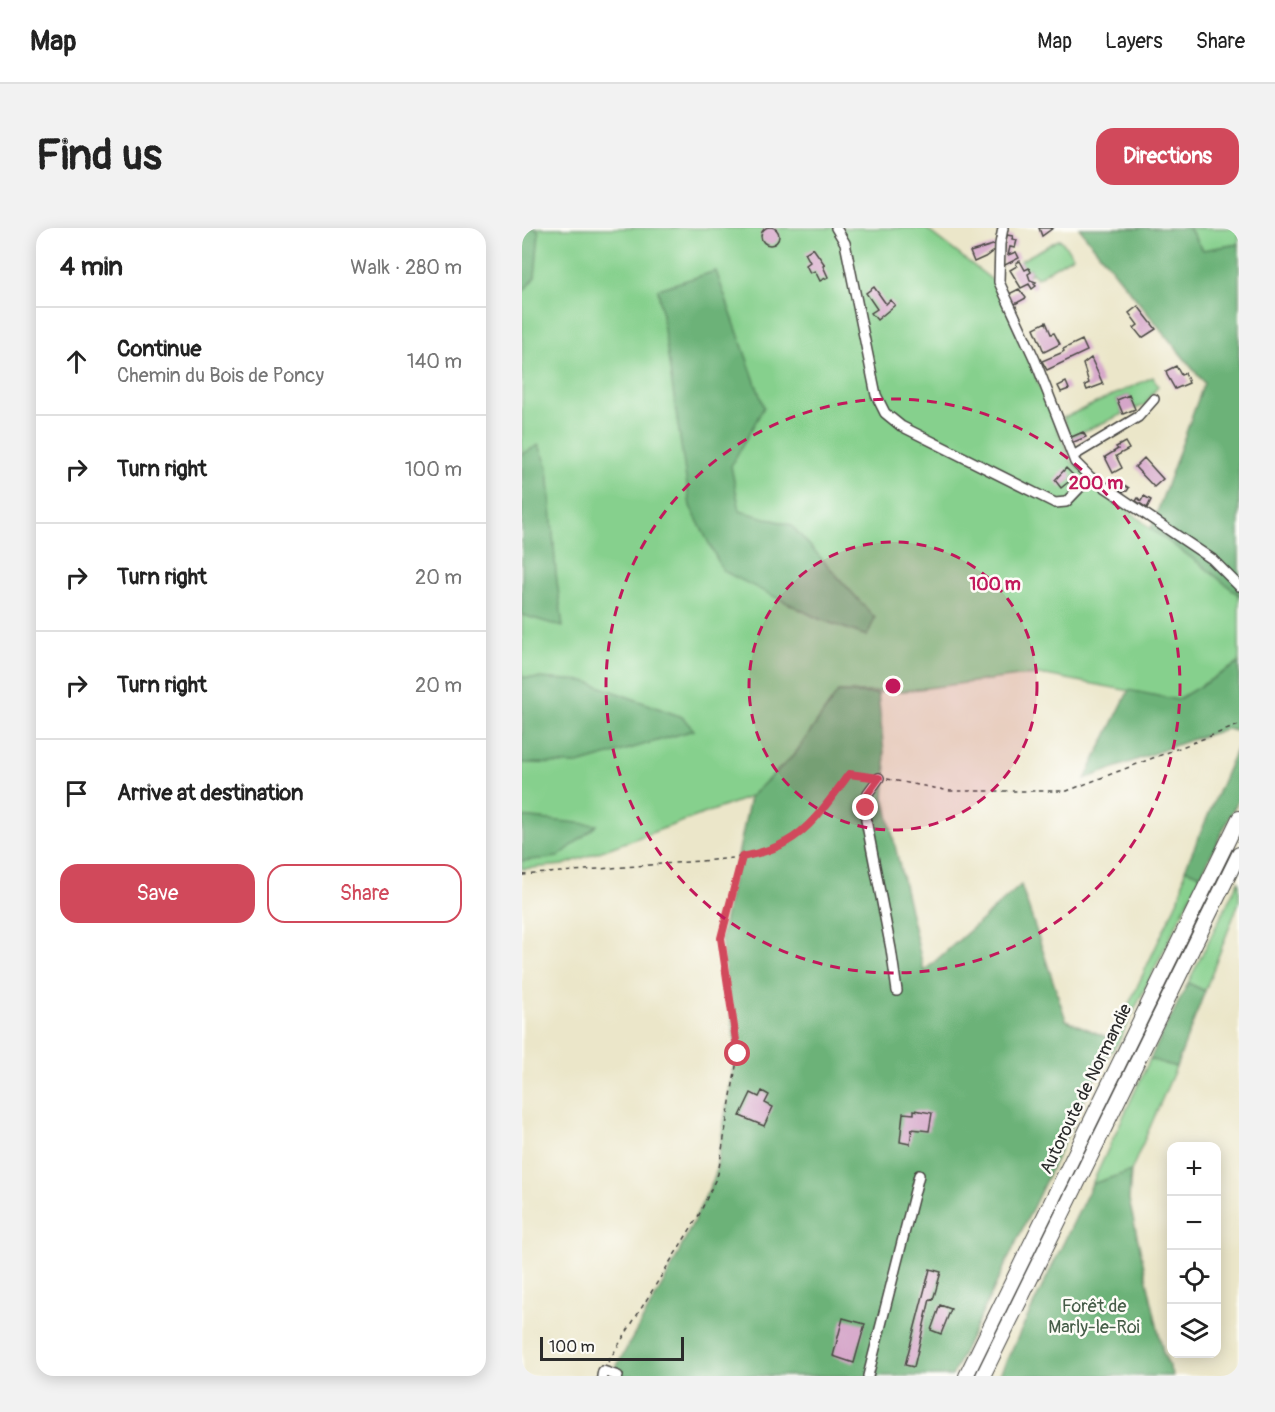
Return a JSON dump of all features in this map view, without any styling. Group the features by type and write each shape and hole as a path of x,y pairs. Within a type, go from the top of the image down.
{"highway":[{"name":"Autoroute de Normandie","path":"966,1376 1239,818"},
{"name":"Autoroute de Normandie","path":"983,1376 1239,854"}],"street":[{"path":"836,228 849,241 876,395 885,413 901,426 1055,503 1066,502 1090,477"},
{"path":"1003,228 1000,244 999,282 1035,360 1075,462 1090,477 1212,559 1239,586"},
{"path":"1073,456 1138,417 1154,399"},
{"path":"879,778 868,793 866,820 897,991"},
{"path":"868,1376 919,1175"},
{"path":"603,1373 618,1376"}],"path":[{"path":"522,875 742,857 764,852 787,842 807,825 849,774 950,791 1067,791 1239,725"},
{"path":"603,1373 699,1215 718,1174 738,1054 721,938 742,857"}],"green space":[{"path":"522,228 925,228 996,283 1071,461 1151,529 1239,595 1239,663 1177,700 1046,675 1018,676 896,692 838,692 795,754 750,797 563,865 522,869"},
{"path":"522,228 536,228 539,232 535,277 522,293"},
{"path":"1079,228 1189,228 1203,250 1239,244 1239,595 1151,529 1204,383"},
{"path":"1189,228 1239,228 1239,244 1203,250"},
{"path":"1060,239 1073,256 1037,278 1032,273 1028,275 1031,272 1029,268 1025,270 1020,261"},
{"path":"716,271 764,407 731,466 740,511 791,525 875,618 867,636 819,619 723,571 690,506 658,289"},
{"path":"1153,377 1158,386 1145,405 1135,409 1129,395 1117,400 1123,414 1071,437 1063,418"},
{"path":"539,445 548,467 556,573 563,627 522,615 522,454"},
{"path":"1239,663 1239,732 1227,729 1190,740 1085,779 1129,690 1177,700"},
{"path":"522,677 585,681 682,717 694,730 578,764 522,763"},
{"path":"838,692 878,694 886,771 884,798 924,971 1021,885 1066,1020 1113,1040 952,1376 611,1376 669,1273 715,1176 736,1051 721,938 750,797 795,754"},
{"path":"1239,743 1239,798 1201,875 1185,869"},
{"path":"522,817 597,825 558,857 522,861"},
{"path":"1185,869 1201,875 1118,1043 1100,1066 1181,893"},
{"path":"1239,880 1239,902 1205,991 1188,983"},
{"path":"1188,983 1205,991 1176,1067 1150,1059"},
{"path":"1150,1059 1176,1067 1131,1171 1092,1184"},
{"name":"Forêt de Marly-le-Roi","path":"1131,1171 1129,1200 1163,1352 1173,1376 999,1376 1092,1184"}],"building":[{"path":"770,227 776,230 779,236 776,242 770,245 764,242 761,236 764,230"},
{"path":"1039,228 1053,228 1042,236"},
{"path":"1007,235 1017,240 1015,248 1010,247 1008,255 1016,252 1019,258 1003,266 1003,258"},
{"path":"996,244 996,249 974,262 970,252"},
{"path":"813,248 825,265 823,266 828,277 820,281 815,271 810,273 806,265 810,262 805,253"},
{"path":"1020,261 1025,270 1029,268 1030,280 1036,282 1034,284 1036,286 1032,289 1029,284 1021,288 1010,270"},
{"path":"874,287 886,304 890,300 895,305 877,320 871,313 877,309 866,293"},
{"path":"1019,289 1026,298 1013,305 1007,295"},
{"path":"1138,306 1156,329 1142,338 1134,328 1138,325 1129,313"},
{"path":"1046,322 1051,334 1054,333 1060,344 1044,352 1034,328"},
{"path":"1082,340 1087,351 1047,370 1042,361"},
{"path":"1091,358 1103,384 1087,390 1085,385 1089,383 1083,364"},
{"path":"1176,366 1181,375 1185,373 1189,383 1175,389 1166,371"},
{"path":"1066,382 1069,389 1061,392 1058,386"},
{"path":"1129,395 1135,409 1123,414 1117,400"},
{"path":"1083,432 1086,437 1069,444 1067,439"},
{"path":"1125,442 1129,449 1116,456 1122,468 1113,473 1105,457"},
{"path":"1144,458 1163,479 1154,487 1135,467"},
{"path":"1066,468 1073,475 1072,479 1061,488 1055,480"},
{"path":"1121,483 1129,488 1127,491 1122,492 1116,488"},
{"path":"1144,496 1151,500 1147,508 1136,501 1138,498 1141,501"},
{"path":"762,1091 769,1095 765,1103 773,1107 764,1126 740,1116 751,1093 759,1097"},
{"path":"914,1110 932,1113 929,1131 912,1129 910,1144 900,1142 903,1113 914,1114"},
{"path":"930,1269 941,1272 933,1300 930,1299 914,1367 905,1365"},
{"path":"940,1305 951,1309 941,1334 931,1330"},
{"path":"843,1318 865,1324 854,1363 833,1356"}],"route":[{"path":"738,1054 721,938 742,857 764,852 787,842 807,825 849,774 879,778 871,786 866,808"}]}
